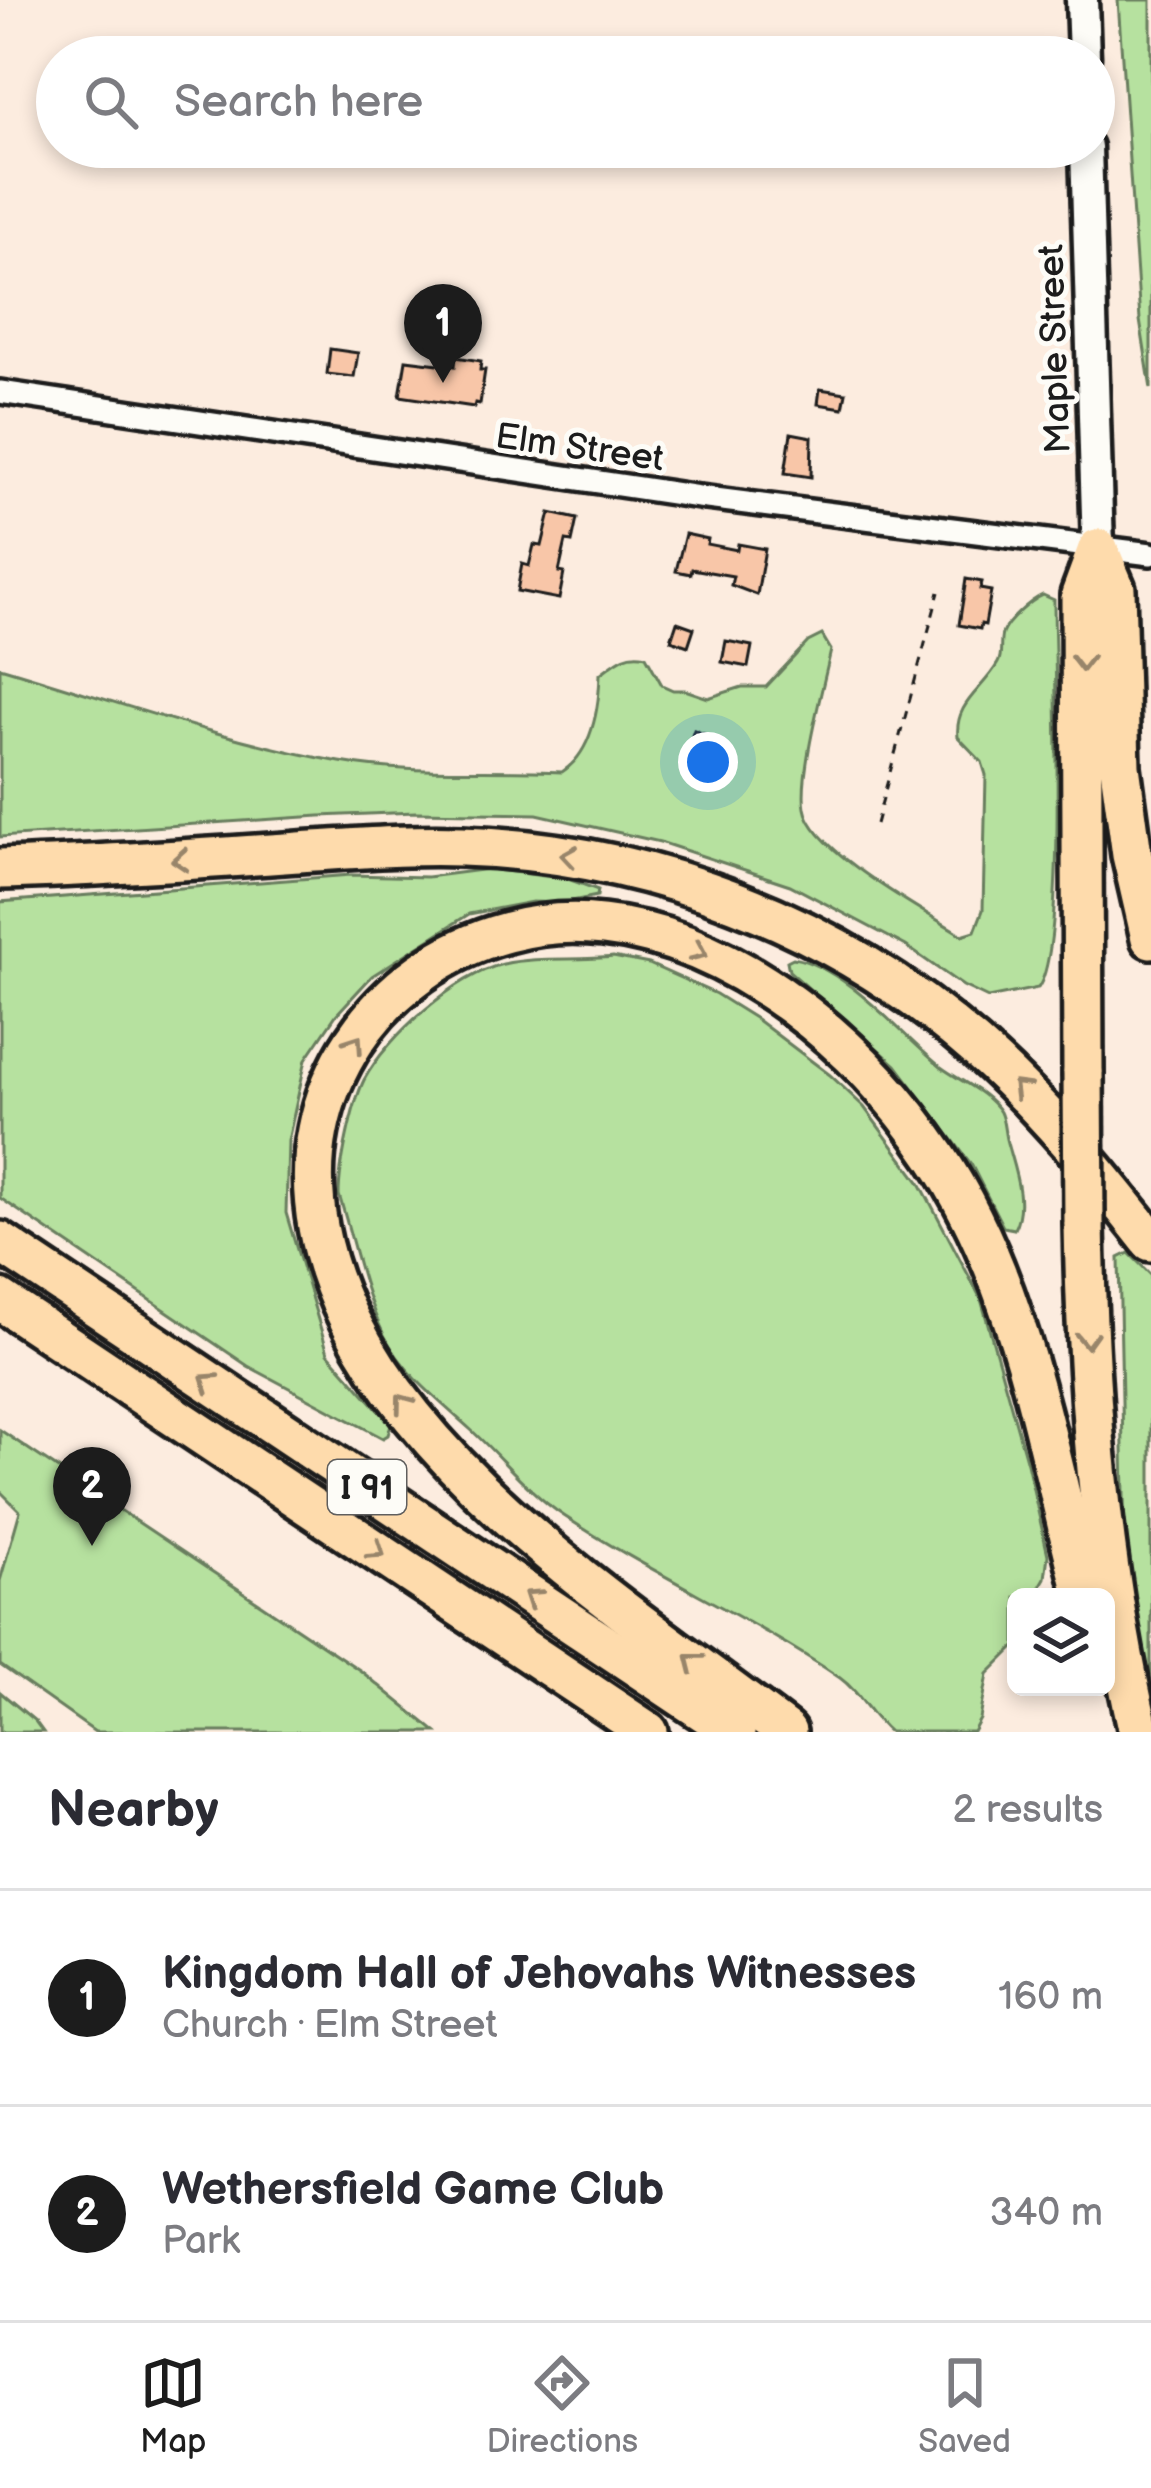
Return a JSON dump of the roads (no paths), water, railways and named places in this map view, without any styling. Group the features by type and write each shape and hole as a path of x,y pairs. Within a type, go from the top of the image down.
{"highway":[{"path":"1098,549 1114,590 1120,767 1132,855 1151,938"},
{"path":"1098,549 1082,595 1084,1223 1090,1401 1101,1526 1138,1732"},
{"path":"0,869 461,845 578,857 687,884 807,933 934,1013 1033,1101 1151,1241"},
{"path":"786,1732 544,1546 464,1475 378,1369 334,1286 320,1237 314,1185 318,1129 331,1084 348,1051 382,1006 424,970 464,946 524,928 565,924 618,927 664,938 719,961 777,996 872,1077 910,1120 949,1177 994,1269 1030,1377 1083,1588"},
{"name":"I 91","path":"0,1242 734,1732"},
{"name":"I 91","path":"0,1300 648,1732"},
{"path":"508,1639 606,1732"},
{"path":"1114,1696 1125,1732"}],"main road":[{"path":"1082,0 1083,36"},
{"name":"Maple Street","path":"1087,168 1098,549"}],"street":[{"name":"Elm Street","path":"0,392 699,497 1151,554"}],"place":[{"name":"Kingdom Hall of Jehovahs Witnesses","path":"443,383"},
{"name":"Wethersfield Game Club","path":"92,1546"}]}
